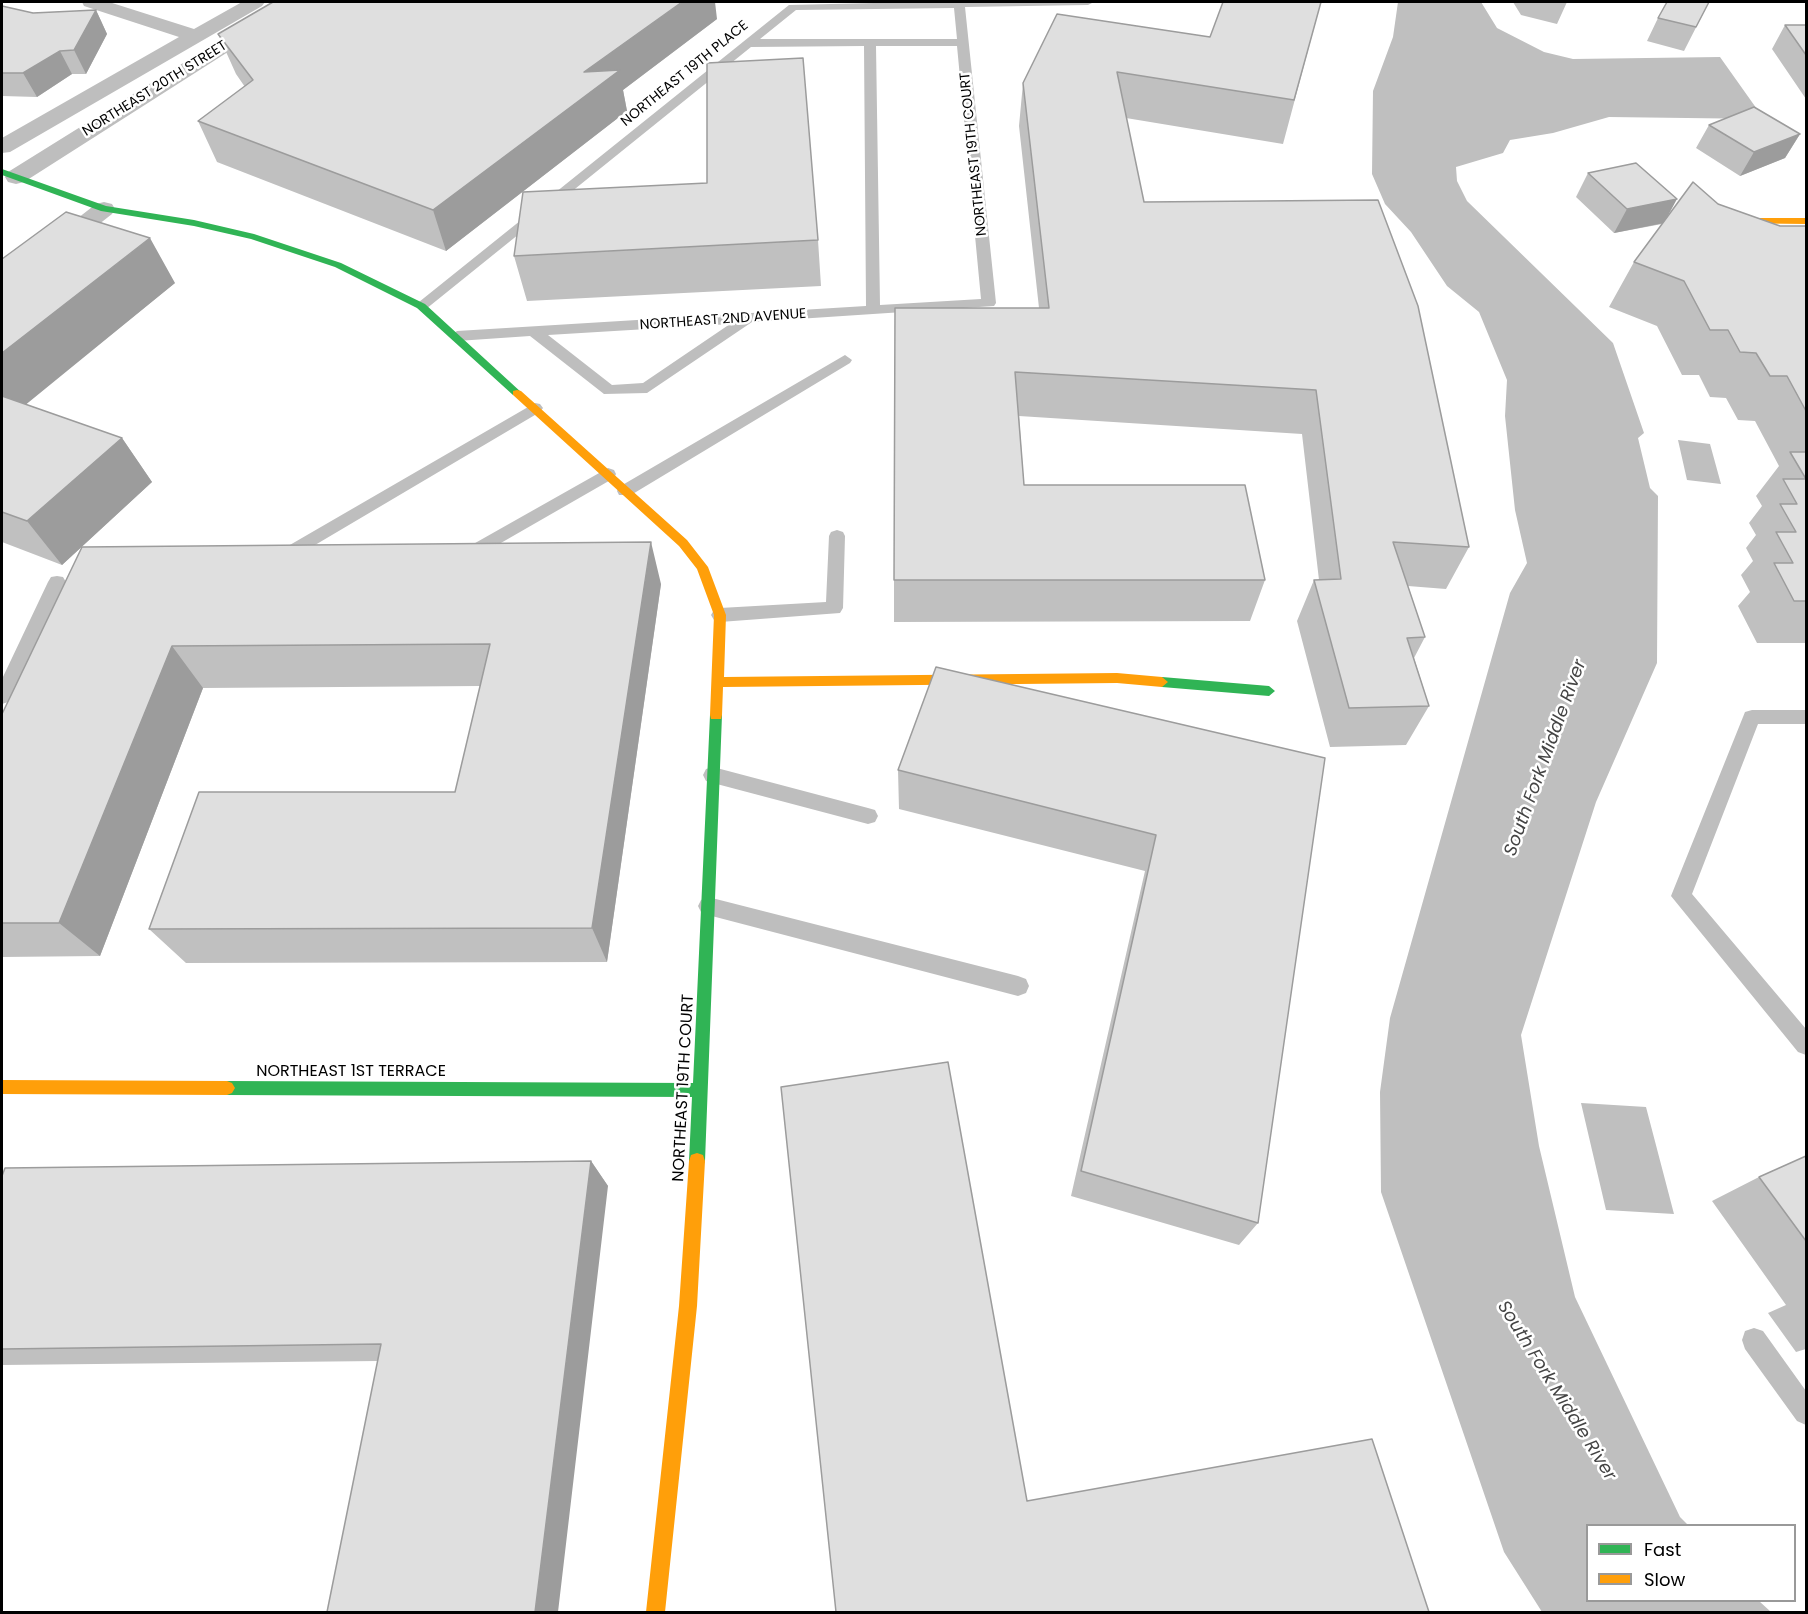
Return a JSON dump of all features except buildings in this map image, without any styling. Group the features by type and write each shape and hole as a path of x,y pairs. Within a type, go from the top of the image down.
{"street":[{"path":"91,2 195,36"},
{"name":"NORTHEAST 20TH STREET","path":"2,147 255,2"},
{"name":"NORTHEAST 20TH STREET","path":"9,174 293,2"},
{"path":"9,174 104,209 194,223 254,237 338,265 421,306 457,336 625,490"},
{"path":"2,288 104,209"},
{"path":"1715,221 1806,221"},
{"name":"NORTHEAST 19TH COURT","path":"625,490 683,543 702,567 720,615 701,1090 688,1306 655,1612"},
{"path":"717,682 1117,678 1269,691"},
{"name":"NORTHEAST 1ST TERRACE","path":"2,1087 701,1090"}],"lane":[{"name":"NORTHEAST 19TH PLACE","path":"421,306 793,7 1088,2"},
{"name":"NORTHEAST 19TH COURT","path":"959,5 989,303"},
{"path":"747,43 963,42"},
{"path":"870,43 873,310"},
{"name":"NORTHEAST 2ND AVENUE","path":"457,336 989,303"},
{"path":"533,331 609,390 647,388 749,318"},
{"path":"625,490 845,360"},
{"path":"282,557 535,408"},
{"path":"448,567 608,474"},
{"path":"720,615 834,608 837,536"},
{"path":"2,697 57,582"},
{"path":"1806,717 1752,717 1681,896 1806,1045"},
{"path":"713,775 868,816"},
{"path":"708,906 1018,986"},
{"path":"1754,1340 1806,1412"}],"water":[{"name":"South Fork Middle River","path":"1398,2 1481,2 1497,28 1544,52 1573,59 1720,57 1764,119 1609,117 1553,133 1510,140 1503,153 1456,167 1457,181 1467,201 1613,343 1644,433 1638,438 1650,488 1658,496 1657,663 1596,802 1521,1035 1539,1146 1575,1297 1680,1517 1687,1524 1586,1524 1586,1602 1760,1602 1771,1612 1542,1612 1504,1552 1381,1192 1380,1092 1390,1018 1510,593 1527,563 1515,510 1505,416 1507,380 1479,312 1447,286 1411,232 1385,204 1372,174 1373,91 1393,37"},
{"path":"1678,440 1710,444 1721,484 1687,480"},
{"path":"1581,1103 1646,1107 1674,1214 1606,1210"}],"traffic: fast":[{"path":"2,172 104,209 194,223 254,237 338,265 421,306 517,393"},
{"path":"1162,682 1269,691"},
{"path":"697,1161 716,715"},
{"path":"227,1088 701,1090"}],"traffic: slow":[{"path":"1721,221 1806,221"},
{"path":"517,393 683,543 702,567 720,615 716,715"},
{"path":"717,682 1117,678 1162,682"},
{"path":"2,1087 227,1088"},
{"path":"655,1612 688,1306 697,1161"}]}
